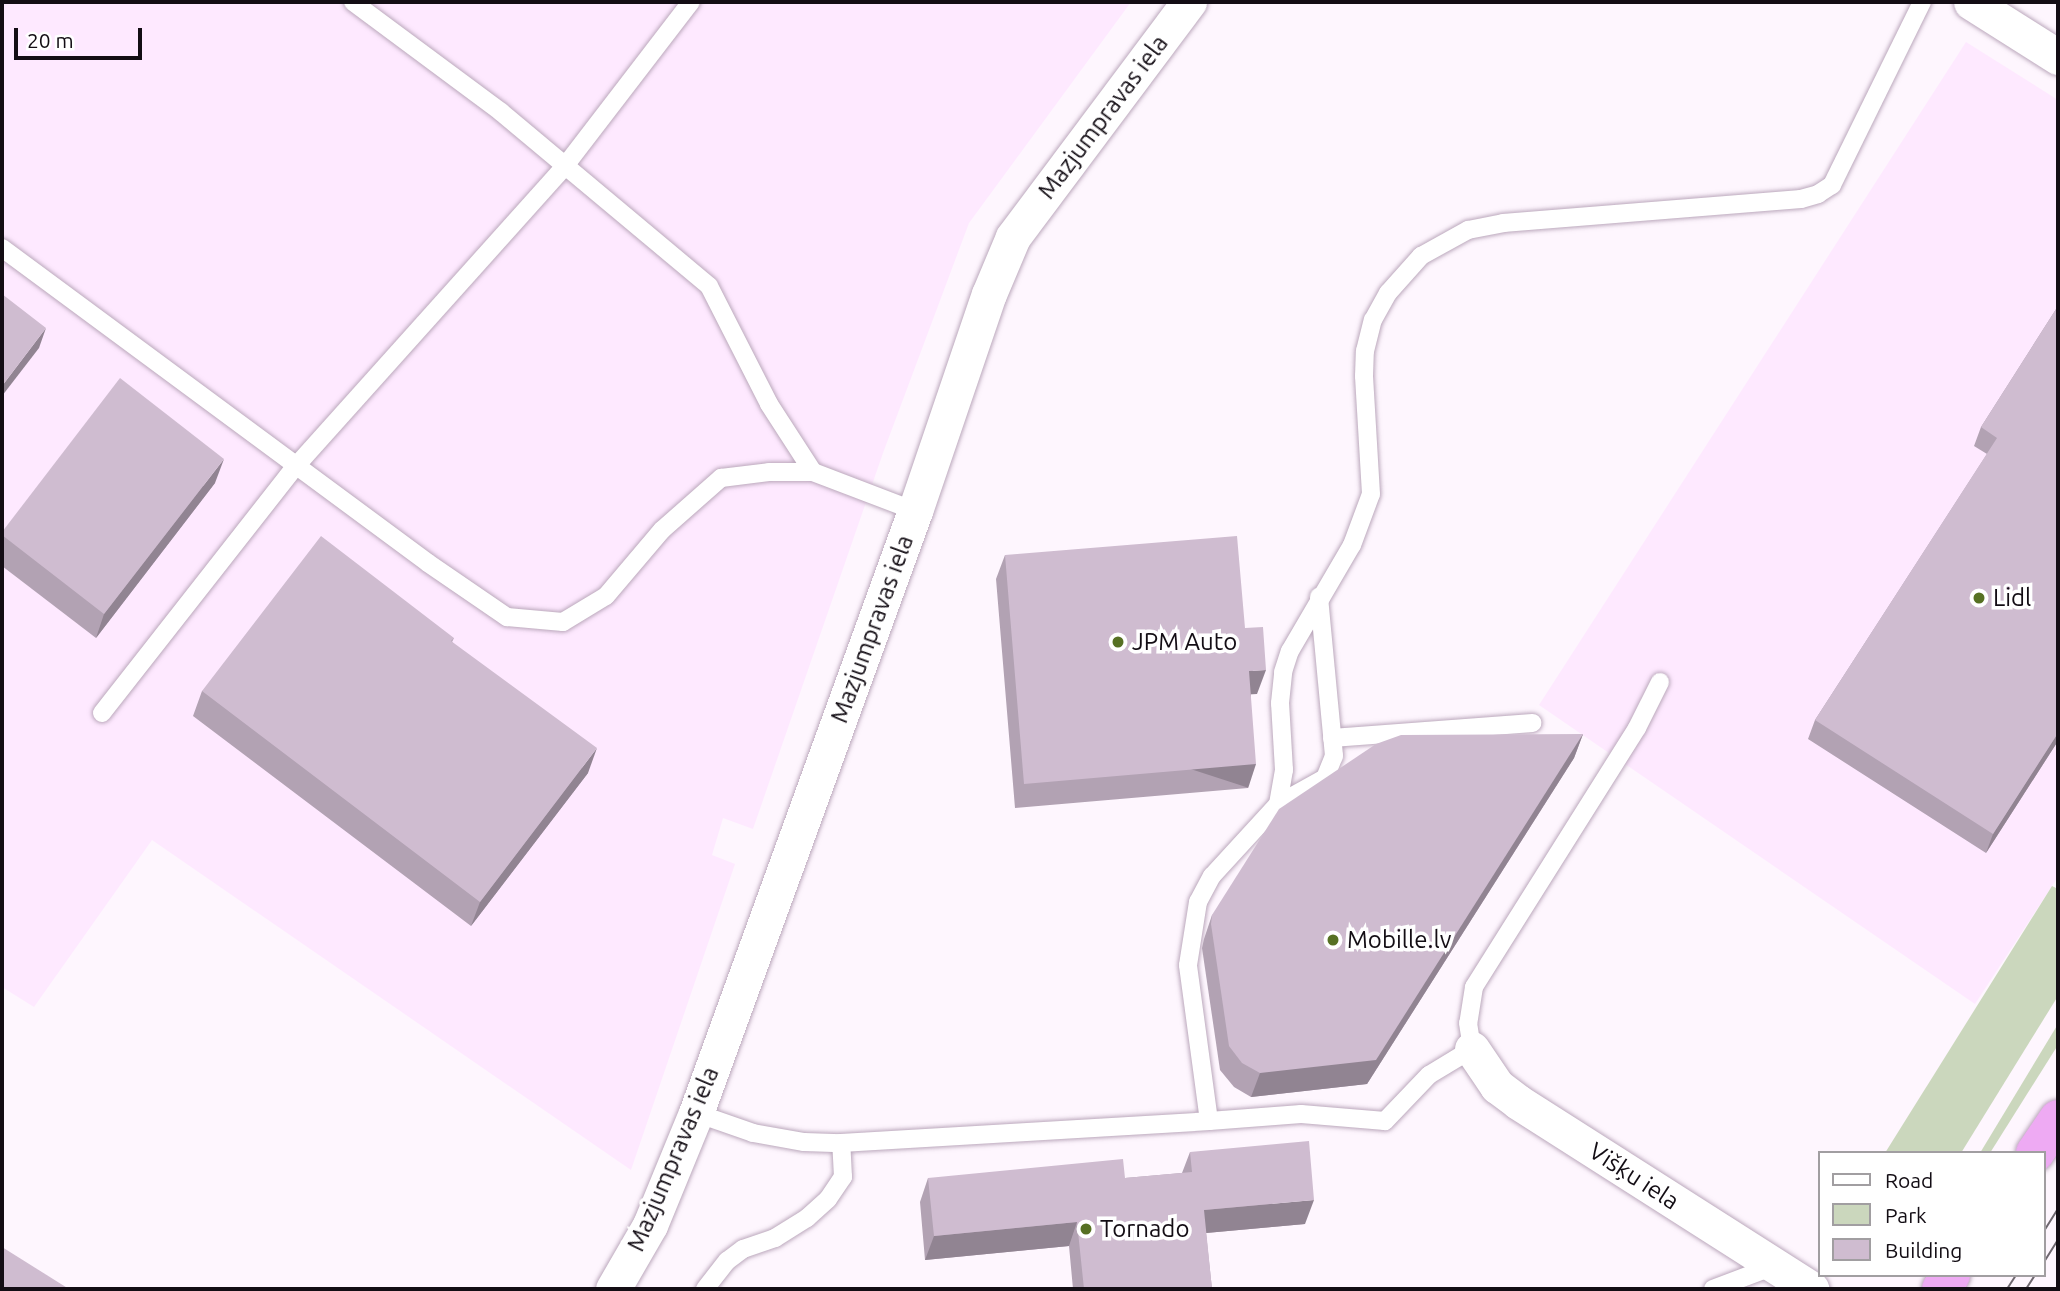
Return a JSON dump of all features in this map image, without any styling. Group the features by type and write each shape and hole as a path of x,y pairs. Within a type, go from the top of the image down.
{"highway":[{"path":"2036,1151 2058,1119"}],"street":[{"name":"Mazjumpravas iela","path":"613,1289 650,1224 696,1113 915,511 989,294 1013,237 1189,2"},
{"path":"1971,2 2058,57"},
{"name":"Višķu iela","path":"1472,1049 1497,1086 1518,1102 1811,1289"}],"lane":[{"path":"353,2 501,113 709,286 769,404 813,472"},
{"path":"102,713 296,466 565,166 691,2"},
{"path":"1278,804 1284,769 1280,704 1283,672 1290,651 1319,597 1352,545 1371,494 1365,351 1373,320 1402,274 1445,241 1468,230 1503,223 1801,199 1818,194 1832,185 1922,2"},
{"path":"2,248 428,563 507,617 563,622 606,596 662,530 721,478 769,472 813,472 915,511"},
{"path":"1209,1121 1188,965 1198,902 1212,876 1278,804 1325,778 1334,756 1319,597"},
{"path":"696,1113 753,1133 804,1142 841,1143 1301,1114 1385,1121 1429,1075 1472,1049 1468,1023 1474,987 1637,728 1660,682"},
{"path":"1332,738 1532,723"},
{"path":"705,1289 735,1255 775,1238 807,1218 828,1199 843,1177 841,1143"},
{"path":"1713,1289 1774,1266"}],"shaded area":[{"path":"2,2 1131,2 969,223 883,453 753,829 723,818 712,855 735,864 631,1170 152,840 34,1007 2,987"},
{"path":"1966,42 2058,100 2058,877 1975,1004 1539,705"}],"green space":[{"path":"2052,886 2058,889 2058,996 1962,1151 1886,1151"},
{"path":"2058,1024 2058,1045 1991,1151 1981,1151"}],"building":[{"path":"2,294 46,328 2,386"},
{"name":"Lidl","path":"2058,306 2058,733 1993,834 1815,720 1997,438 1981,427"},
{"path":"120,378 224,459 104,614 2,535 2,532"},
{"path":"321,536 454,638 451,641 597,748 480,902 202,691"},
{"name":"JPM Auto","path":"1237,536 1245,628 1263,627 1266,670 1249,671 1256,764 1024,784 1005,555"},
{"name":"Mobille.lv","path":"1583,734 1376,1060 1260,1073 1242,1063 1229,1046 1211,924 1212,915 1279,809 1376,744 1401,735"},
{"name":"Tornado","path":"1309,1141 1314,1200 1204,1210 1212,1289 1084,1289 1077,1222 934,1236 928,1178 1123,1159 1125,1178 1192,1172 1190,1152"},
{"path":"2,1247 69,1289 2,1289"}],"tram line":[{"path":"2046,1228 2058,1209"},
{"path":"2046,1259 2058,1240"},
{"path":"2007,1289 2015,1277"},
{"path":"2026,1289 2034,1277"}],"place":[{"name":"Lidl","path":"1979,598"},
{"name":"JPM Auto","path":"1118,642"},
{"name":"Mobille.lv","path":"1333,940"},
{"name":"Tornado","path":"1086,1229"}]}
